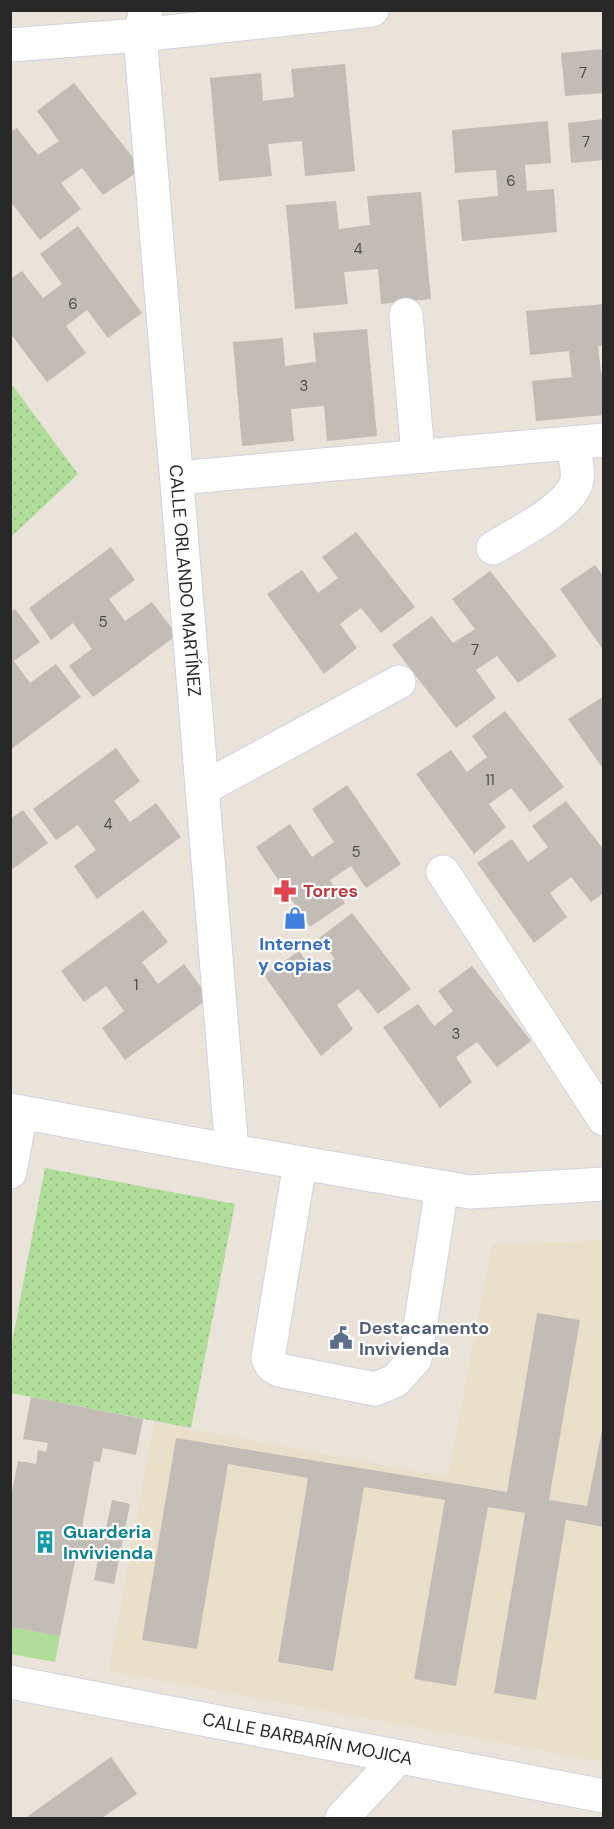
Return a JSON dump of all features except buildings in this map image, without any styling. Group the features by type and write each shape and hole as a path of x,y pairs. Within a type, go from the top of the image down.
{"street":[{"path":"10,45 143,23 372,10"},
{"name":"CALLE ORLANDO MARTÍNEZ","path":"143,23 177,478 232,1151"},
{"path":"406,315 418,456"},
{"path":"177,478 588,441 572,493 560,506 493,548"},
{"path":"202,789 399,682"},
{"path":"443,872 603,1119"},
{"path":"10,1172 16,1111 470,1192 603,1184"},
{"path":"300,1163 268,1358 272,1366 279,1370 375,1389 395,1381 415,1359 442,1187"},
{"name":"CALLE BARBARÍN MOJICA","path":"10,1682 603,1796"},
{"path":"342,1818 399,1757"}],"shaded area":[{"path":"603,1240 603,1762 109,1671 154,1422 448,1477 492,1245"}],"green space":[{"path":"10,382 78,474 11,537 10,537"},
{"path":"45,1168 235,1204 191,1428 11,1393 11,1348"},
{"path":"11,1627 60,1636 55,1662 11,1654"}],"place":[{"name":"Torres","path":"285,891"},
{"name":"Internet y copias","path":"295,918"},
{"name":"Destacamento Invivienda","path":"341,1338"},
{"name":"Guarderia Invivienda","path":"45,1542"}]}
